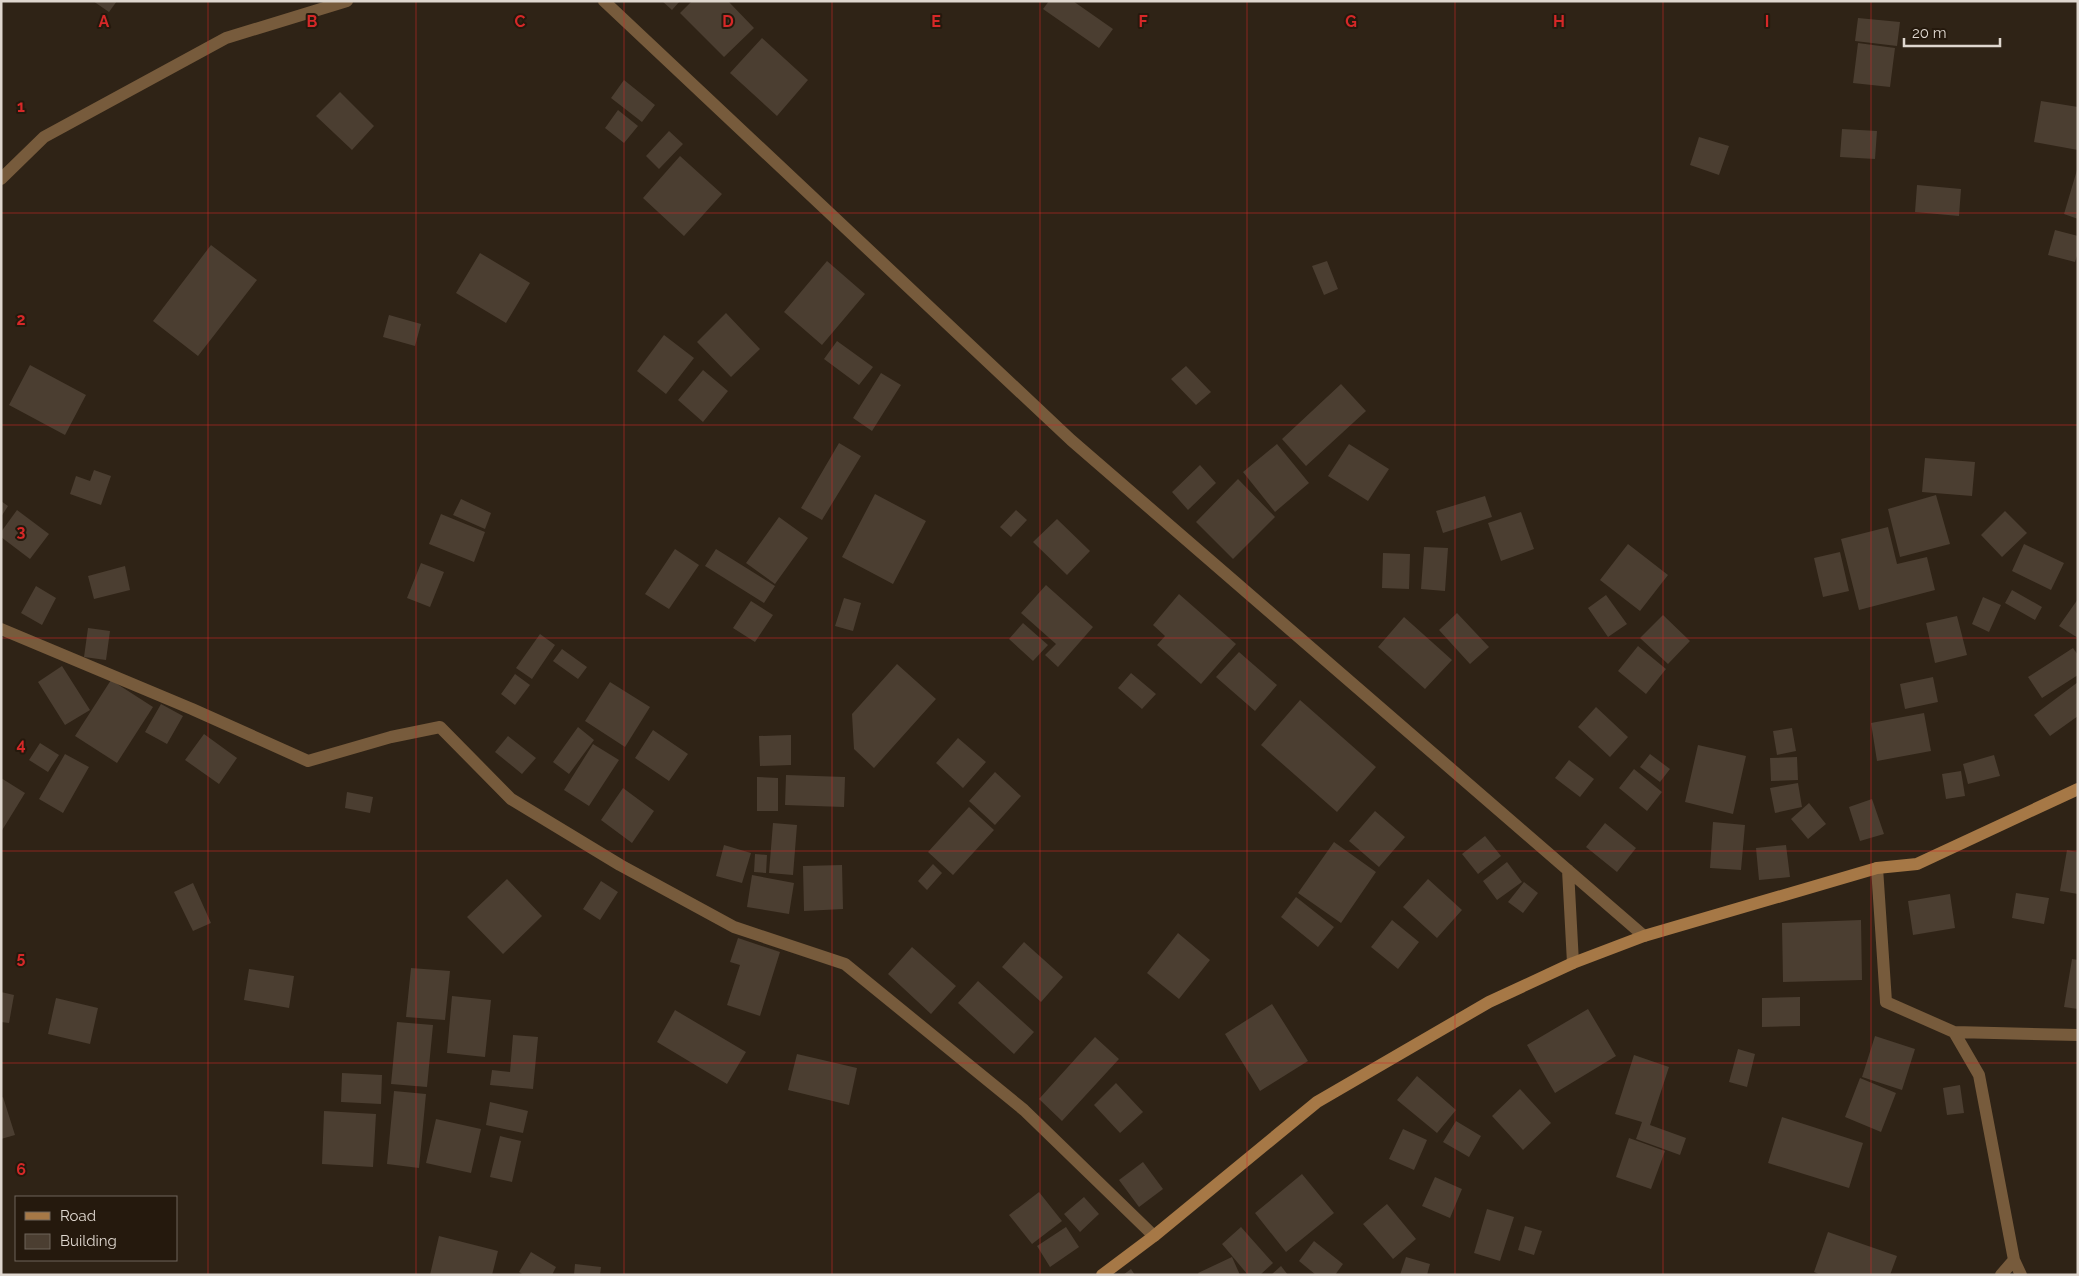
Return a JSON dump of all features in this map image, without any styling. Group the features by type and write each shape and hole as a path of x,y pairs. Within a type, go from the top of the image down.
{"street":[{"path":"1,179 44,136 226,38 347,1"},
{"path":"604,1 1071,440 1644,936"},
{"path":"1,629 192,708 308,761 392,737 440,727 511,799 620,864 734,927 845,964 1024,1110 1154,1236"},
{"path":"1102,1275 1154,1236 1317,1102 1489,1002 1573,963 1644,936 1877,868 1917,864 2078,789"},
{"path":"1877,868 1886,1002 1954,1032 2078,1035"},
{"path":"1568,870 1573,963"},
{"path":"1954,1032 1979,1075 2014,1260 2021,1275"},
{"path":"2001,1275 2014,1260"}],"building":[{"path":"93,1 117,1 109,12"},
{"path":"662,1 680,1 672,10"},
{"path":"692,1 728,1 754,28 724,57 680,13"},
{"path":"1049,1 1073,1 1113,29 1099,48 1043,9"},
{"path":"1858,18 1900,22 1897,46 1855,41"},
{"path":"762,38 808,80 777,116 730,73"},
{"path":"1858,43 1895,48 1890,87 1853,83"},
{"path":"624,80 655,105 642,122 611,98"},
{"path":"340,92 374,126 352,150 316,116"},
{"path":"2041,101 2078,107 2078,150 2034,142"},
{"path":"618,110 638,126 624,143 605,128"},
{"path":"1842,129 1877,131 1875,159 1840,157"},
{"path":"669,131 683,144 659,169 646,156"},
{"path":"1699,137 1729,146 1719,175 1690,165"},
{"path":"680,156 722,194 684,236 643,198"},
{"path":"2078,170 2078,219 2064,214"},
{"path":"1917,185 1961,189 1959,216 1915,212"},
{"path":"2055,230 2078,236 2078,253 2075,262 2048,255"},
{"path":"211,245 257,280 198,356 153,321"},
{"path":"480,253 530,283 506,323 456,293"},
{"path":"827,261 865,294 822,345 784,312"},
{"path":"1327,261 1338,289 1324,295 1312,266"},
{"path":"726,313 760,349 731,377 697,342"},
{"path":"389,315 421,324 415,346 383,337"},
{"path":"664,335 694,358 666,394 637,371"},
{"path":"837,341 873,367 859,385 824,359"},
{"path":"30,365 86,395 65,435 9,405"},
{"path":"1186,366 1211,392 1196,405 1171,379"},
{"path":"703,370 728,391 703,422 678,400"},
{"path":"881,373 901,385 872,431 853,418"},
{"path":"1341,384 1366,411 1306,466 1282,439"},
{"path":"839,443 861,456 822,520 801,508"},
{"path":"1277,444 1309,483 1275,512 1243,472"},
{"path":"1349,444 1389,469 1368,501 1328,476"},
{"path":"1925,458 1975,462 1972,496 1922,492"},
{"path":"1200,465 1216,483 1188,510 1172,492"},
{"path":"94,470 111,476 101,505 70,494 76,476 90,481"},
{"path":"1238,479 1275,517 1233,559 1196,522"},
{"path":"875,494 926,521 893,584 842,557"},
{"path":"1936,495 1950,544 1900,557 1888,509"},
{"path":"1485,496 1492,517 1443,533 1436,511"},
{"path":"461,499 491,513 485,529 453,515"},
{"path":"1,501 8,506 1,517"},
{"path":"17,510 49,534 30,559 1,537 1,532"},
{"path":"1016,510 1027,520 1011,537 1000,527"},
{"path":"2005,511 2027,533 2002,557 1981,535"},
{"path":"1521,512 1534,549 1501,561 1488,523"},
{"path":"441,514 485,532 474,562 429,544"},
{"path":"779,517 808,538 775,584 746,563"},
{"path":"1057,519 1090,551 1067,575 1033,542"},
{"path":"1888,527 1897,564 1927,557 1935,590 1859,610 1841,539"},
{"path":"1628,544 1668,575 1640,611 1600,580"},
{"path":"2024,544 2064,563 2051,590 2012,571"},
{"path":"1424,547 1448,548 1445,591 1421,589"},
{"path":"675,549 699,565 669,609 645,594"},
{"path":"716,549 775,586 764,603 705,566"},
{"path":"1840,552 1849,591 1823,597 1814,558"},
{"path":"1383,553 1410,554 1409,589 1382,588"},
{"path":"421,563 444,572 430,607 407,598"},
{"path":"125,566 130,590 94,599 88,576"},
{"path":"1046,585 1093,627 1058,667 1045,655 1056,644 1021,613"},
{"path":"36,586 56,598 42,625 21,613"},
{"path":"2012,590 2042,607 2035,620 2005,603"},
{"path":"1179,594 1236,644 1201,684 1157,645 1165,636 1153,625"},
{"path":"1606,595 1627,624 1608,637 1588,608"},
{"path":"1983,597 2001,605 1989,632 1972,624"},
{"path":"844,598 861,603 853,631 835,626"},
{"path":"2078,599 2078,638 2059,626"},
{"path":"751,601 773,615 755,642 733,628"},
{"path":"1457,613 1489,647 1470,664 1439,630"},
{"path":"1663,615 1690,641 1668,664 1640,638"},
{"path":"1957,616 1967,655 1935,663 1926,623"},
{"path":"1404,617 1452,660 1425,689 1378,647"},
{"path":"1023,623 1048,645 1033,661 1009,639"},
{"path":"88,628 110,631 106,660 84,657"},
{"path":"540,634 555,645 532,679 516,668"},
{"path":"1638,646 1666,669 1646,694 1618,671"},
{"path":"2073,648 2078,655 2078,675 2042,698 2028,677"},
{"path":"562,649 587,667 578,679 553,661"},
{"path":"1239,652 1277,685 1255,711 1216,677"},
{"path":"897,664 936,699 874,768 854,749 852,714"},
{"path":"62,666 90,710 65,725 38,682"},
{"path":"1131,673 1156,694 1142,709 1118,688"},
{"path":"515,674 530,685 515,705 501,694"},
{"path":"1933,677 1938,702 1905,709 1900,684"},
{"path":"111,680 153,707 117,763 75,736"},
{"path":"610,682 650,707 625,747 585,721"},
{"path":"2078,682 2078,716 2050,736 2034,715"},
{"path":"1300,700 1376,767 1337,812 1261,745"},
{"path":"161,704 183,716 167,744 145,732"},
{"path":"1596,707 1628,737 1610,757 1578,727"},
{"path":"1924,713 1931,751 1877,761 1871,723"},
{"path":"578,727 594,740 569,774 553,762"},
{"path":"1792,728 1796,751 1777,755 1773,731"},
{"path":"653,730 688,754 669,781 635,758"},
{"path":"204,734 237,758 219,784 185,760"},
{"path":"791,735 791,765 760,766 759,736"},
{"path":"508,736 536,758 522,774 495,752"},
{"path":"958,738 986,762 963,788 936,763"},
{"path":"40,743 59,755 48,772 29,760"},
{"path":"593,744 619,760 589,806 564,790"},
{"path":"1698,745 1746,756 1733,814 1685,802"},
{"path":"65,754 89,767 63,813 39,799"},
{"path":"1650,754 1670,769 1660,782 1640,767"},
{"path":"1994,755 2000,776 1968,784 1963,764"},
{"path":"1797,757 1798,780 1771,781 1770,758"},
{"path":"1569,760 1594,779 1580,797 1555,778"},
{"path":"1634,769 1662,792 1647,811 1619,788"},
{"path":"1961,771 1965,796 1946,799 1942,774"},
{"path":"995,772 1021,796 995,825 969,801"},
{"path":"786,775 845,777 844,807 785,805"},
{"path":"757,777 778,778 778,811 757,811"},
{"path":"1,778 25,793 1,832"},
{"path":"1798,783 1802,807 1775,813 1770,788"},
{"path":"623,788 654,811 632,843 601,820"},
{"path":"347,792 373,797 370,813 345,808"},
{"path":"1872,799 1884,834 1860,841 1849,807"},
{"path":"1809,803 1826,824 1808,839 1791,819"},
{"path":"969,807 994,830 953,875 928,852"},
{"path":"1375,811 1405,837 1379,867 1349,841"},
{"path":"1713,822 1745,825 1741,870 1710,868"},
{"path":"773,823 797,825 793,875 769,873"},
{"path":"1605,823 1636,848 1617,872 1586,847"},
{"path":"1485,836 1501,856 1478,874 1462,854"},
{"path":"1334,842 1376,872 1341,923 1298,893"},
{"path":"724,845 751,853 742,883 716,876"},
{"path":"1786,845 1790,877 1759,880 1756,848"},
{"path":"2067,850 2078,852 2078,894 2060,891"},
{"path":"755,854 767,855 766,873 754,872"},
{"path":"1507,862 1522,882 1497,900 1483,881"},
{"path":"933,864 942,873 927,890 918,881"},
{"path":"842,865 843,909 804,911 803,866"},
{"path":"752,875 794,883 789,914 747,907"},
{"path":"507,879 542,916 503,954 467,917"},
{"path":"1428,879 1462,910 1437,938 1403,907"},
{"path":"601,881 618,892 600,920 583,909"},
{"path":"1524,882 1538,893 1523,913 1508,902"},
{"path":"193,883 211,923 193,931 174,892"},
{"path":"2016,893 2049,898 2044,924 2012,918"},
{"path":"1950,894 1955,928 1913,935 1908,901"},
{"path":"1296,897 1334,927 1318,947 1281,917"},
{"path":"1392,920 1419,942 1398,969 1371,947"},
{"path":"1861,920 1862,980 1783,982 1782,923"},
{"path":"1178,933 1210,960 1179,999 1147,973"},
{"path":"738,938 780,952 760,1016 727,1005 740,965 730,962"},
{"path":"1024,942 1063,977 1041,1002 1002,967"},
{"path":"912,947 956,986 931,1014 888,974"},
{"path":"2072,959 2078,960 2078,1009 2064,1007"},
{"path":"411,968 450,971 445,1020 406,1017"},
{"path":"249,969 294,976 289,1008 244,1000"},
{"path":"978,981 1034,1032 1014,1054 958,1003"},
{"path":"1,992 14,995 9,1023 1,1022"},
{"path":"452,996 491,1000 485,1057 447,1053"},
{"path":"1800,997 1800,1026 1762,1027 1762,998"},
{"path":"56,998 98,1008 90,1044 48,1034"},
{"path":"1272,1004 1308,1061 1260,1091 1225,1034"},
{"path":"1588,1009 1616,1056 1555,1093 1527,1045"},
{"path":"675,1010 746,1052 727,1084 657,1042"},
{"path":"397,1022 433,1025 427,1087 391,1084"},
{"path":"513,1035 538,1037 533,1089 490,1085 492,1070 510,1072"},
{"path":"1875,1036 1915,1049 1902,1090 1862,1077"},
{"path":"1095,1037 1119,1059 1062,1121 1039,1099"},
{"path":"1738,1049 1755,1054 1747,1087 1729,1082"},
{"path":"797,1054 857,1068 849,1105 788,1090"},
{"path":"1634,1055 1669,1067 1650,1125 1686,1138 1680,1155 1636,1139 1642,1122 1615,1114"},
{"path":"342,1073 382,1075 381,1104 341,1102"},
{"path":"1417,1076 1456,1110 1437,1133 1397,1100"},
{"path":"1860,1078 1896,1093 1881,1132 1845,1117"},
{"path":"1116,1083 1143,1112 1120,1133 1094,1105"},
{"path":"1960,1085 1964,1113 1947,1115 1943,1088"},
{"path":"1520,1089 1551,1123 1523,1150 1492,1116"},
{"path":"394,1091 426,1094 419,1168 387,1164"},
{"path":"3,1097 15,1135 1,1139 1,1098"},
{"path":"490,1102 528,1111 523,1133 486,1125"},
{"path":"324,1111 376,1114 373,1167 322,1164"},
{"path":"1782,1117 1863,1143 1849,1188 1768,1163"},
{"path":"436,1119 481,1129 471,1173 426,1163"},
{"path":"1456,1121 1481,1136 1469,1157 1443,1142"},
{"path":"1403,1129 1427,1140 1414,1170 1389,1159"},
{"path":"500,1136 521,1141 512,1182 490,1177"},
{"path":"1629,1138 1665,1151 1651,1189 1616,1177"},
{"path":"1143,1162 1163,1189 1139,1207 1119,1180"},
{"path":"1302,1174 1334,1213 1286,1252 1255,1213"},
{"path":"1435,1177 1462,1189 1450,1218 1422,1206"},
{"path":"1039,1192 1062,1221 1032,1244 1009,1215"},
{"path":"1084,1197 1099,1214 1080,1232 1064,1214"},
{"path":"1387,1204 1416,1239 1393,1259 1363,1224"},
{"path":"1487,1209 1514,1217 1500,1261 1474,1253"},
{"path":"1525,1226 1542,1231 1534,1255 1518,1250"},
{"path":"1066,1227 1079,1247 1050,1267 1037,1246"},
{"path":"1241,1227 1273,1263 1260,1275 1248,1275 1222,1244"},
{"path":"1828,1232 1897,1256 1890,1275 1821,1275 1814,1272"},
{"path":"439,1236 498,1251 492,1275 430,1275"},
{"path":"1314,1241 1343,1264 1335,1275 1316,1275 1299,1261"},
{"path":"531,1252 556,1267 552,1275 524,1275 519,1272"},
{"path":"1232,1257 1240,1275 1199,1275 1198,1273"},
{"path":"1406,1257 1430,1264 1427,1275 1400,1275"},
{"path":"575,1264 601,1267 600,1275 574,1275"},
{"path":"1281,1266 1288,1275 1271,1275"},
{"path":"1131,1269 1135,1275 1123,1275"}]}
